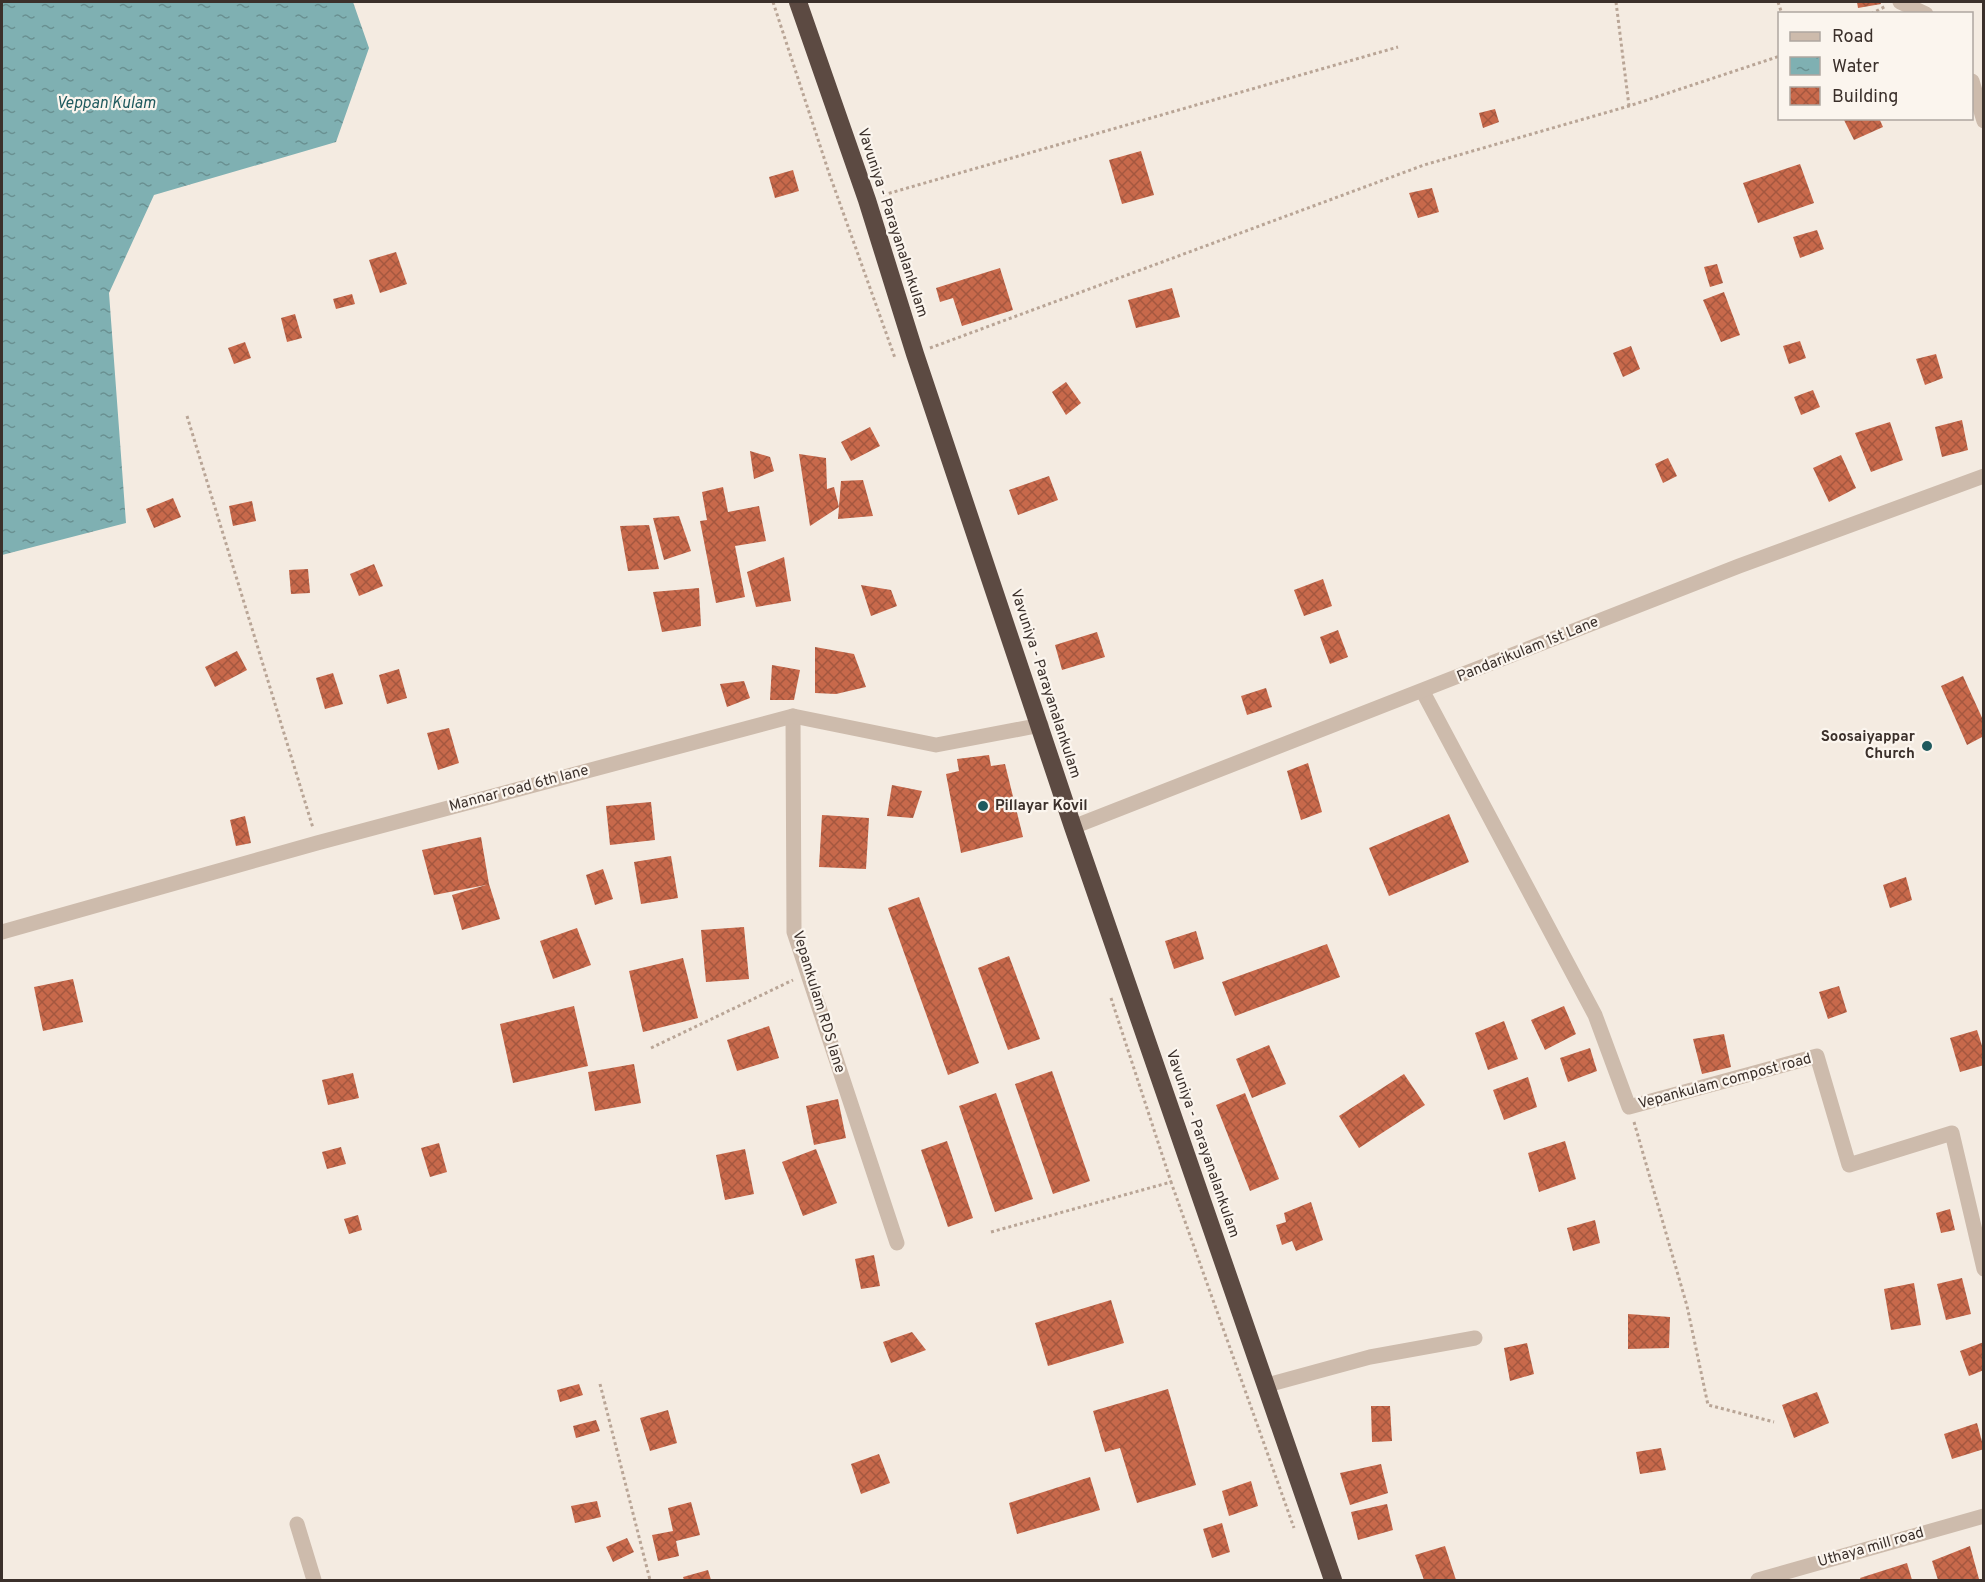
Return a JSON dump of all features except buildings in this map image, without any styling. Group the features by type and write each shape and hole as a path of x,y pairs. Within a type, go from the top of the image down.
{"highway":[{"name":"Vavuniya - Parayanalankulam","path":"798,2 867,200 915,354 1041,725 1073,827 1333,1581"}],"street":[{"path":"1900,2 1922,12"},
{"path":"1973,88 1983,121"},
{"name":"Pandarikulam 1st Lane","path":"1073,827 1423,692 1739,566 1983,476"},
{"name":"Vepankulam compost road","path":"1423,692 1595,1016 1629,1107 1817,1056 1849,1165 1952,1133 1983,1269"},
{"name":"Mannar road 6th lane","path":"2,932 317,843 793,716 936,745 1041,725"},
{"name":"Vepankulam RDS lane","path":"793,716 794,932 897,1243"},
{"path":"1267,1386 1370,1357 1475,1338"},
{"name":"Uthaya mill road","path":"1758,1581 1983,1516"},
{"path":"297,1524 314,1581"}],"path":[{"path":"773,2 829,173"},
{"path":"1616,2 1629,106"},
{"path":"867,200 1398,47"},
{"path":"915,354 1424,165 1629,106 1778,56"},
{"path":"188,416 317,843"},
{"path":"651,1048 807,973"},
{"path":"1629,1107 1687,1306 1708,1405 1774,1422"},
{"path":"991,1232 1171,1182 1297,1536"},
{"path":"600,1384 650,1581"}],"water":[{"name":"Veppan Kulam","path":"2,2 353,2 369,48 336,142 154,195 109,293 126,523 2,555"}],"place":[{"name":"Soosaiyappar Church","path":"1927,746"},
{"name":"Pillayar Kovil","path":"983,806"}]}
